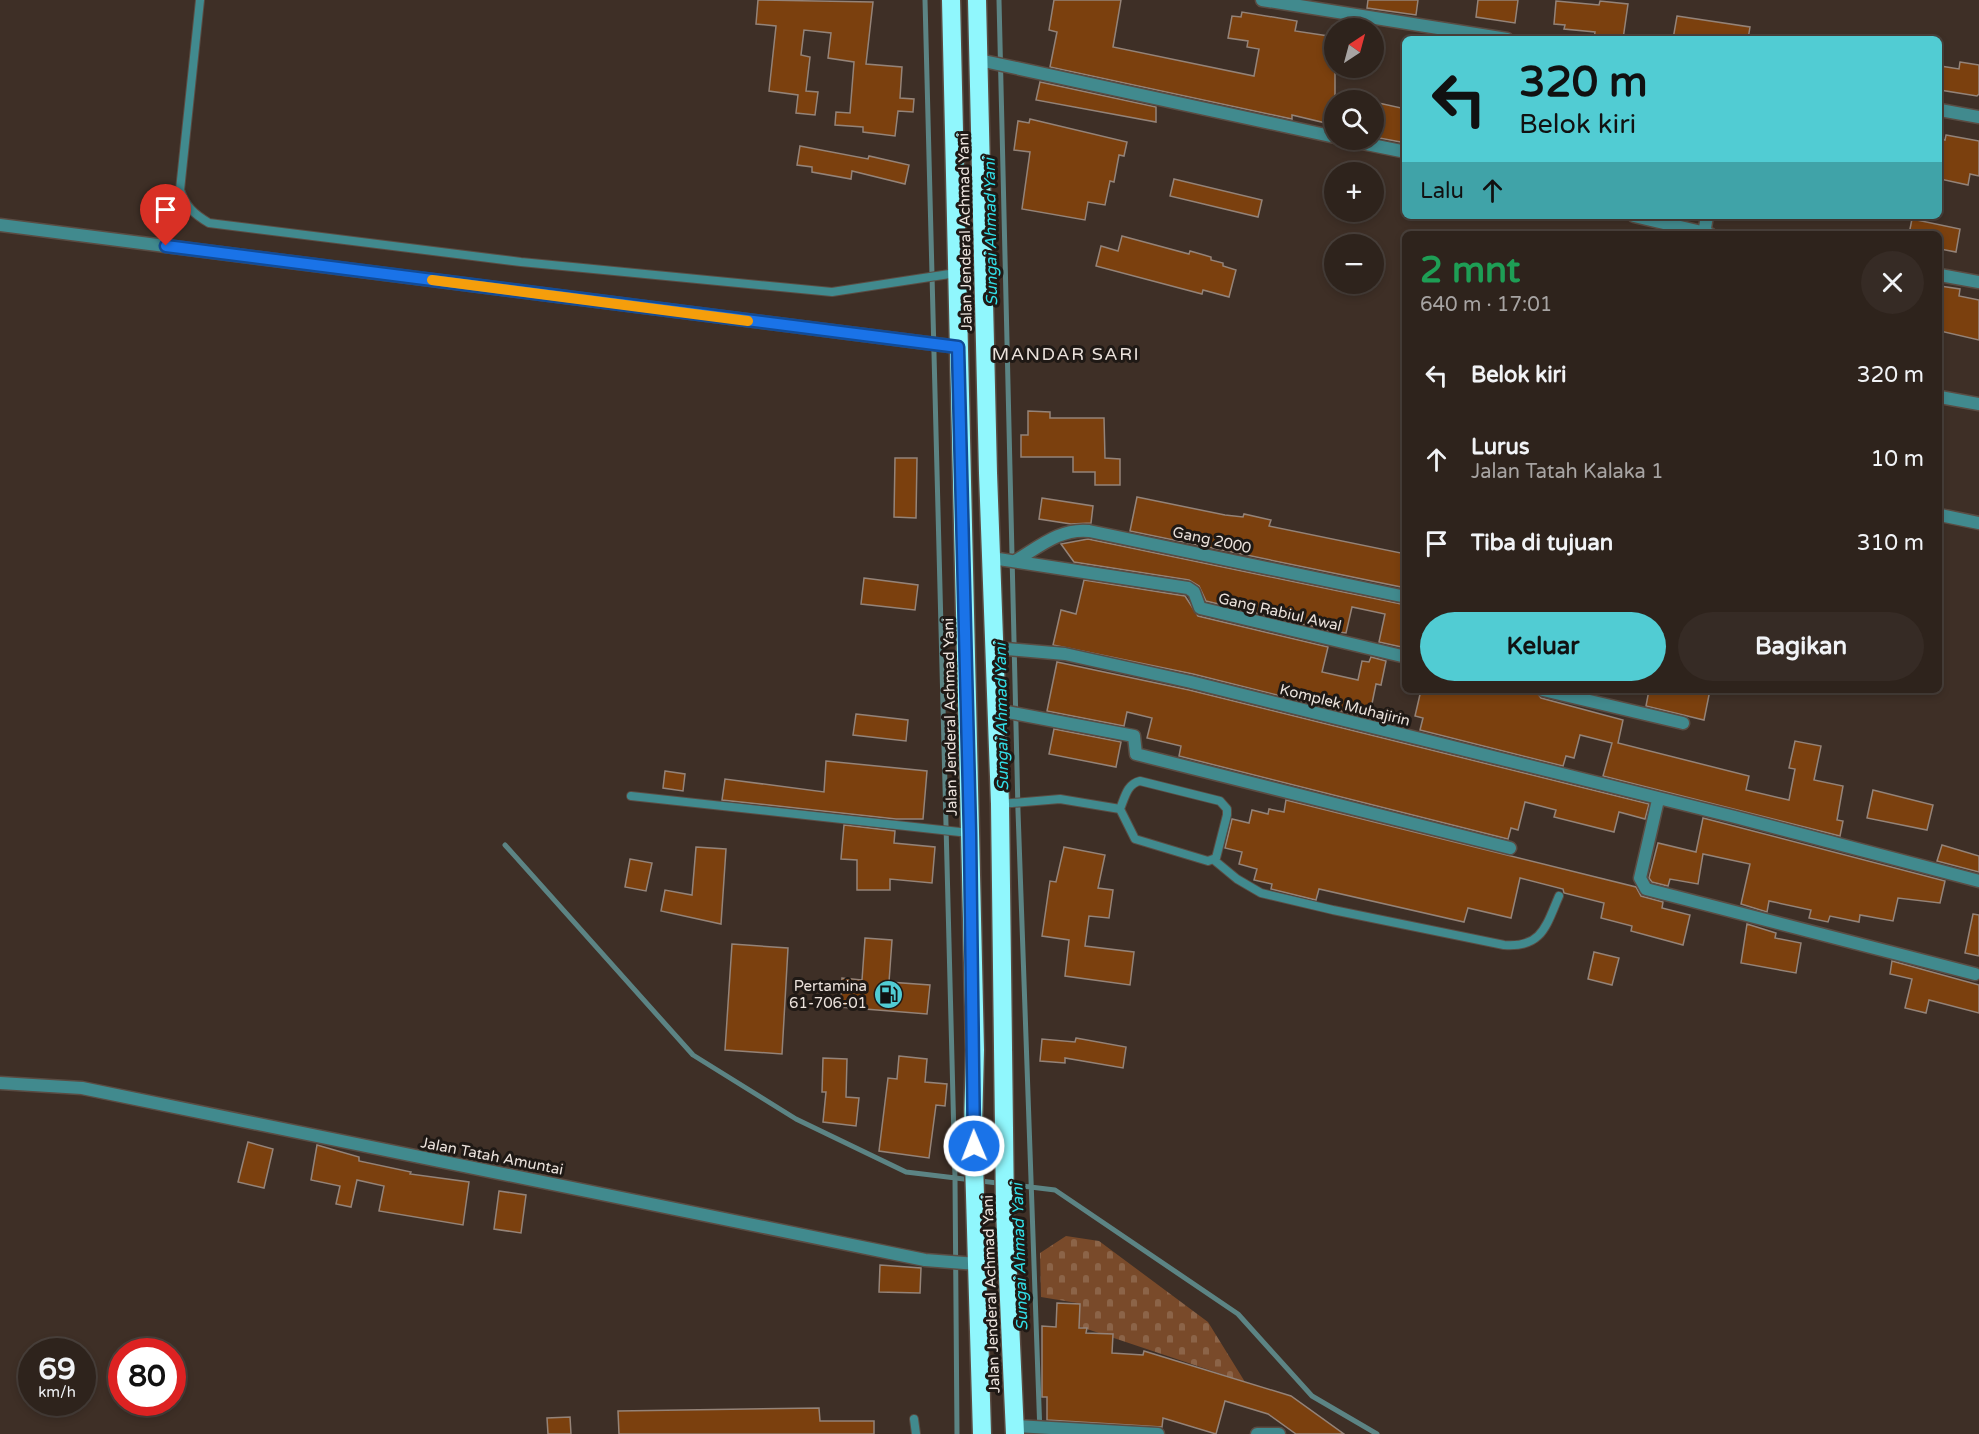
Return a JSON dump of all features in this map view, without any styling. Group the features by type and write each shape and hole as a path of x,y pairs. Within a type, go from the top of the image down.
{"highway":[{"name":"Jalan Jenderal Achmad Yani","path":"951,0 949,346 962,471 976,1202 970,1264 982,1434"},
{"name":"Jalan Jenderal Achmad Yani","path":"977,0 985,62 988,473 1004,559 1002,649 1009,712 1006,804 1005,1210 1026,1428"},
{"path":"962,471 988,473"}],"street":[{"path":"1262,0 1488,36"},
{"path":"985,62 1324,135"},
{"path":"1942,111 1979,117"},
{"path":"1384,148 1402,151"},
{"path":"1646,219 1694,231"},
{"path":"0,225 949,346"},
{"path":"1942,275 1979,282"},
{"path":"1942,397 1979,404"},
{"path":"1942,515 1979,523"},
{"name":"Gang 2000","path":"1004,559 1063,533 1083,530 1402,596"},
{"name":"Gang Rabiul Awal","path":"1004,559 1188,588 1194,592 1197,606 1200,608 1402,656"},
{"name":"Komplek Muhajirin","path":"1002,649 1065,654 1191,682 1979,881"},
{"path":"1556,693 1683,723"},
{"path":"1009,712 1134,736 1136,754 1510,848"},
{"path":"1658,800 1640,878 1646,889 1975,974"},
{"name":"Jalan Tatah Amuntai","path":"0,1083 82,1088 925,1260 970,1264"},
{"path":"1026,1428 1158,1434"},
{"path":"1257,1434 1279,1434"}],"lane":[{"path":"200,0 180,190 184,203 192,212 209,223 520,262 832,292 912,282 948,274"},
{"path":"1214,860 1227,815 1227,809 1220,801 1140,781 1133,783 1120,808 1135,839 1208,861 1214,860 1237,879 1261,893 1333,910 1516,946 1531,942 1544,931 1559,896"},
{"path":"631,796 970,833"},
{"path":"1006,804 1060,799 1120,808"},
{"path":"914,1419 916,1434"}],"green space":[{"path":"1066,1236 1099,1241 1208,1322 1245,1382 1078,1326 1077,1303 1041,1297 1040,1253"}],"building":[{"path":"758,0 873,2 866,64 902,67 900,98 914,99 913,112 898,111 895,136 863,132 863,127 835,125 836,112 850,113 854,62 828,58 831,33 804,30 801,55 810,57 806,91 818,92 815,115 796,113 798,95 769,91 776,26 756,24"},
{"path":"1054,0 1121,0 1113,47 1254,76 1259,49 1247,47 1248,41 1228,38 1232,16 1241,17 1242,12 1297,21 1295,31 1324,35 1324,78 1335,78 1335,90 1324,90 1324,123 1292,115 1292,119 1050,67 1057,32 1049,30"},
{"path":"1368,0 1418,0 1416,15 1367,8"},
{"path":"1478,0 1518,0 1515,23 1476,17"},
{"path":"1556,1 1599,5 1600,1 1628,4 1623,36 1594,36 1595,32 1564,29 1565,25 1554,24"},
{"path":"1677,16 1750,27 1748,36 1674,36"},
{"path":"1960,62 1979,65 1979,94 1977,96 1942,90 1942,66 1959,69"},
{"path":"1040,82 1156,107 1156,122 1036,100"},
{"path":"1384,104 1402,108 1402,142 1384,139"},
{"path":"1030,119 1127,142 1124,156 1119,155 1114,182 1110,181 1105,205 1088,202 1085,220 1022,209 1030,152 1014,150 1018,121 1029,123"},
{"path":"1946,135 1979,141 1979,176 1970,174 1968,185 1942,179 1942,139 1945,140"},
{"path":"800,146 868,159 869,156 909,165 905,184 852,171 851,179 812,172 812,167 797,165"},
{"path":"1174,179 1262,200 1258,217 1170,196"},
{"path":"1912,219 1960,229 1956,252 1942,249 1942,231 1910,231"},
{"path":"1122,236 1189,254 1190,251 1211,257 1211,260 1236,270 1229,297 1203,290 1202,294 1096,266 1101,246 1118,251"},
{"path":"1942,286 1960,289 1959,296 1979,300 1979,340 1942,331"},
{"path":"1028,411 1050,412 1050,418 1104,418 1105,458 1120,459 1120,485 1095,485 1095,472 1073,472 1073,457 1021,457 1021,435 1028,435"},
{"path":"895,458 917,458 916,518 894,517"},
{"path":"1137,497 1225,515 1243,517 1244,514 1271,520 1269,526 1402,553 1402,587 1130,531"},
{"path":"1042,498 1093,506 1091,523 1071,524 1039,519"},
{"path":"1088,539 1402,604 1402,647 1379,642 1385,614 1352,607 1346,633 1332,631 1206,601 1199,586 1189,580 1074,562 1061,544"},
{"path":"864,578 918,585 915,610 861,604"},
{"path":"1084,580 1185,596 1198,616 1328,647 1322,672 1358,680 1362,661 1369,662 1371,657 1386,661 1381,685 1376,684 1369,718 1193,674 1053,645 1061,610 1076,614"},
{"path":"1057,662 1189,690 1649,804 1645,819 1619,812 1614,832 1554,817 1556,810 1525,802 1518,830 1511,828 1508,839 1179,756 1181,746 1147,738 1152,718 1127,712 1124,726 1047,711"},
{"path":"1420,693 1537,693 1541,698 1623,720 1618,743 1749,776 1746,790 1789,800 1795,769 1789,768 1795,741 1821,746 1814,780 1843,786 1837,820 1843,821 1840,836 1603,776 1612,743 1580,735 1574,758 1566,756 1563,766 1420,730 1423,718 1415,716"},
{"path":"1648,693 1709,693 1704,720 1646,706"},
{"path":"856,714 908,720 906,741 853,735"},
{"path":"1054,729 1121,742 1116,767 1049,754"},
{"path":"826,761 927,771 923,819 896,819 722,800 725,779 824,792"},
{"path":"665,771 685,774 683,791 663,788"},
{"path":"1873,790 1933,805 1927,830 1867,818"},
{"path":"1286,800 1636,887 1641,896 1663,902 1662,908 1690,915 1683,945 1631,931 1632,926 1601,918 1604,903 1564,893 1563,889 1520,878 1511,918 1468,908 1464,922 1319,889 1316,900 1271,889 1272,884 1254,880 1257,869 1239,864 1242,852 1225,848 1232,819 1249,823 1252,810 1268,814 1269,809 1284,812"},
{"path":"1703,818 1945,881 1940,903 1898,898 1893,921 1860,915 1859,922 1830,916 1828,922 1809,918 1811,910 1769,901 1767,912 1741,904 1750,864 1703,854 1698,884 1670,879 1668,886 1652,882 1649,878 1658,843 1696,852"},
{"path":"844,825 895,831 894,843 935,847 932,883 890,879 890,890 857,890 857,860 841,859"},
{"path":"1942,845 1979,856 1979,872 1937,861"},
{"path":"696,847 726,849 721,924 661,911 665,890 692,895"},
{"path":"1064,847 1105,855 1098,888 1113,890 1109,918 1089,916 1085,946 1134,952 1130,985 1065,976 1069,940 1042,936 1050,881 1056,882"},
{"path":"630,859 652,863 646,891 625,887"},
{"path":"1973,914 1979,915 1979,956 1965,953"},
{"path":"1747,924 1776,933 1775,938 1801,943 1796,973 1741,963"},
{"path":"865,938 892,940 889,982 930,985 927,1014 840,1007 842,978 862,980"},
{"path":"732,944 788,948 782,1054 725,1050"},
{"path":"1594,952 1619,958 1612,985 1588,979"},
{"path":"1892,961 1979,985 1979,1013 1929,1000 1926,1013 1905,1008 1912,979 1890,974"},
{"path":"1076,1038 1126,1047 1123,1068 1065,1058 1065,1063 1040,1061 1042,1039 1075,1042"},
{"path":"899,1056 927,1059 925,1082 947,1084 945,1106 936,1105 929,1158 879,1151 888,1078 897,1079"},
{"path":"823,1058 847,1059 846,1097 859,1098 856,1126 823,1122 826,1092 822,1092"},
{"path":"248,1142 273,1149 264,1188 238,1182"},
{"path":"317,1145 359,1157 359,1161 411,1172 410,1174 469,1182 463,1225 379,1211 384,1186 357,1180 351,1207 336,1204 340,1186 311,1180"},
{"path":"499,1191 526,1195 521,1233 494,1229"},
{"path":"880,1265 921,1268 920,1293 879,1292"},
{"path":"1057,1303 1080,1304 1079,1328 1087,1328 1086,1333 1113,1334 1112,1353 1143,1355 1144,1351 1291,1396 1344,1434 1296,1434 1268,1414 1225,1401 1216,1434 1163,1418 1162,1427 1047,1420 1047,1397 1042,1397 1042,1326 1056,1327"},
{"path":"819,1408 820,1421 874,1421 874,1434 619,1434 618,1411"},
{"path":"570,1417 571,1434 548,1434 547,1418"}],"waterway":[{"name":"Sungai Ahmad Yani","path":"925,0 955,1178 957,1434"},
{"name":"Sungai Ahmad Yani","path":"999,0 1018,811 1040,1434"},
{"path":"505,845 693,1055 796,1119 906,1172 1055,1190 1238,1314 1312,1396 1377,1434"}],"slow traffic":[{"path":"432,280 748,321"}],"place":[{"name":"Pertamina 61-706-01","path":"888,995"}],"district":[{"name":"MANDAR SARI","path":"1066,354"}],"route":[{"path":"166,246 958,347 975,1050 974,1146"}]}
